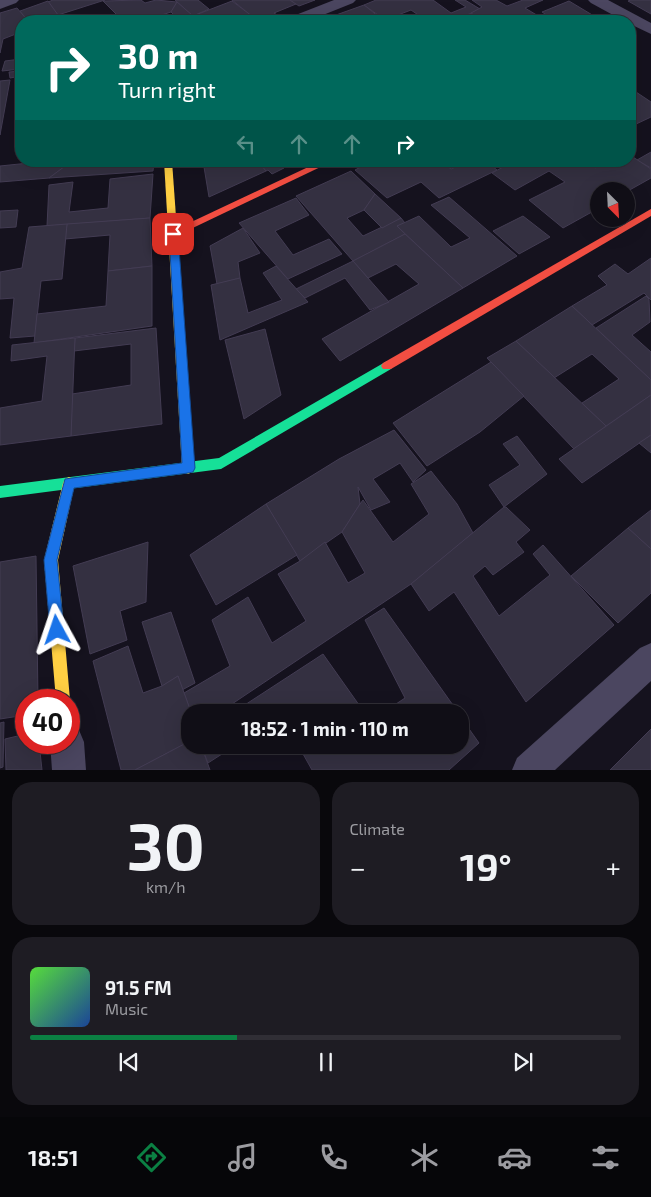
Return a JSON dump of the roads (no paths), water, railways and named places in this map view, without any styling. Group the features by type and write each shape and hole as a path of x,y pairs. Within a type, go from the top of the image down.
{"street":[{"path":"0,4 11,0"},
{"path":"309,15 348,0"},
{"path":"596,0 622,15"},
{"path":"636,23 651,29"},
{"path":"168,167 188,468"},
{"path":"173,234 316,167"},
{"path":"0,492 221,463 651,212"},
{"path":"62,689 51,560 69,483"},
{"path":"529,770 651,659"},
{"path":"68,754 69,770"}]}
